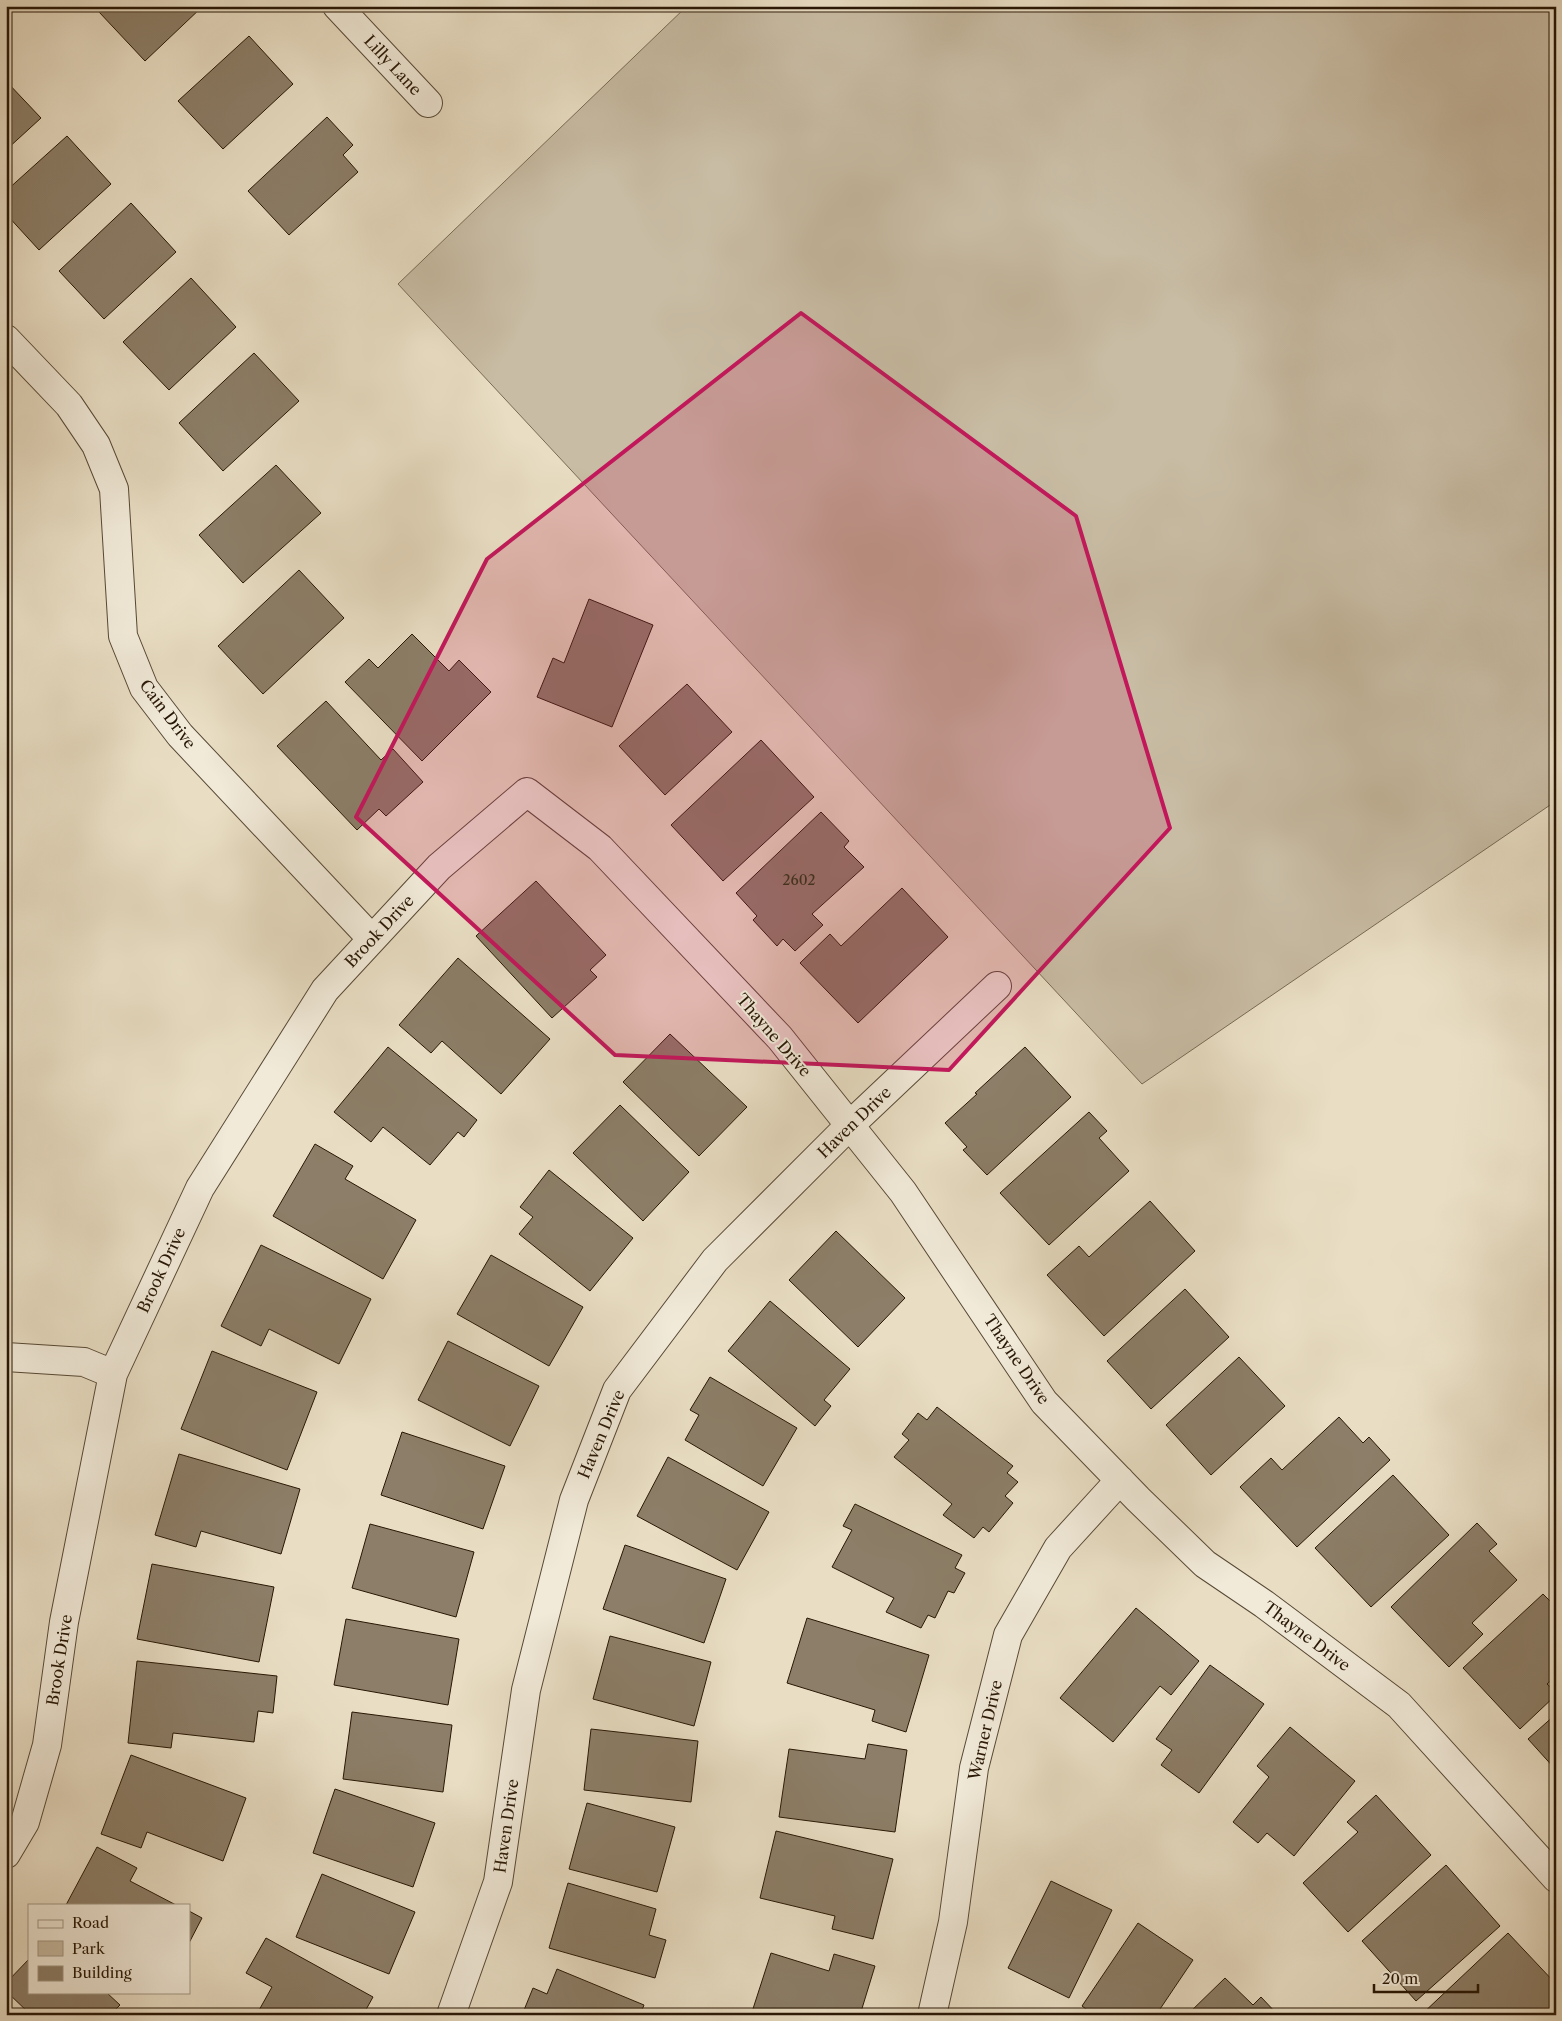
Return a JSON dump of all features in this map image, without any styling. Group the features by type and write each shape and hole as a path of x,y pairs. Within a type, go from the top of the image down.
{"street":[{"name":"Lilly Lane","path":"338,6 428,103"},
{"name":"Cain Drive","path":"6,339 69,405 96,444 114,489 123,636 144,688 180,735 372,939"},
{"name":"Brook Drive","path":"6,1854 25,1822 47,1745 64,1622 113,1374 200,1188 325,990 439,867 527,792"},
{"name":"Thayne Drive","path":"527,792 600,848 780,1038 903,1192 1044,1402 1205,1564 1264,1604 1399,1705 1556,1878"},
{"name":"Haven Drive","path":"451,2015 498,1882 526,1690 574,1500 617,1390 715,1260 850,1125 998,986"},
{"path":"6,1357 84,1362 113,1374"},
{"name":"Warner Drive","path":"932,2015 953,1922 974,1768 1008,1635 1058,1548 1120,1480"}],"highlighted area":[{"path":"801,313 1076,516 1170,828 949,1070 615,1055 356,817 487,559"}],"green space":[{"path":"687,6 1556,6 1556,801 1142,1084 398,284"}],"building":[{"path":"106,6 203,6 145,61 99,12"},
{"path":"249,36 293,84 223,149 178,101"},
{"path":"6,81 41,118 6,150"},
{"path":"327,117 353,145 343,155 358,172 289,235 248,191"},
{"path":"67,136 111,184 39,250 6,214 6,191"},
{"path":"131,203 176,252 104,319 59,271"},
{"path":"191,278 236,327 169,390 123,342"},
{"path":"254,353 299,401 223,471 179,423"},
{"path":"276,465 321,513 243,583 199,535"},
{"path":"299,570 344,618 263,694 218,646"},
{"path":"589,599 653,625 612,727 537,697 553,658 564,663"},
{"path":"412,634 449,671 459,660 491,692 422,761 345,682 369,659 378,668"},
{"path":"687,684 732,732 665,795 619,746"},
{"path":"326,701 381,760 393,749 423,782 386,816 379,809 357,830 277,746"},
{"path":"761,740 814,797 723,881 671,825"},
{"path":"821,812 849,841 844,847 864,867 812,914 823,925 795,951 783,939 777,946 753,920 757,916 736,893"},
{"path":"536,881 606,955 590,970 597,977 552,1018 476,936"},
{"path":"902,888 948,937 858,1023 800,963 830,934 841,946"},
{"path":"458,958 550,1039 501,1094 442,1041 431,1053 399,1025"},
{"path":"670,1034 747,1107 699,1156 623,1082"},
{"path":"388,1047 477,1120 464,1137 458,1132 430,1165 383,1127 371,1142 334,1112"},
{"path":"1025,1047 1071,1097 987,1175 963,1150 967,1147 945,1123"},
{"path":"620,1105 689,1172 643,1221 573,1153"},
{"path":"1089,1112 1107,1131 1099,1138 1129,1171 1049,1245 1000,1193"},
{"path":"315,1144 353,1166 345,1179 416,1220 383,1279 273,1216"},
{"path":"549,1170 633,1238 590,1291 519,1234 533,1217 520,1207"},
{"path":"1150,1201 1195,1251 1104,1336 1047,1275 1079,1246 1089,1257"},
{"path":"836,1231 905,1298 858,1347 789,1280"},
{"path":"261,1245 371,1299 339,1364 269,1329 261,1346 221,1326"},
{"path":"491,1255 583,1307 549,1366 457,1314"},
{"path":"1185,1289 1229,1337 1151,1409 1107,1361"},
{"path":"770,1301 850,1369 824,1400 831,1406 815,1426 728,1351"},
{"path":"448,1341 539,1386 510,1446 418,1400"},
{"path":"212,1351 317,1392 287,1470 181,1429"},
{"path":"1239,1357 1285,1406 1211,1475 1166,1425"},
{"path":"710,1377 797,1428 763,1486 685,1440 699,1415 690,1410"},
{"path":"937,1407 1013,1466 1007,1473 1018,1482 1005,1496 1013,1503 989,1532 983,1527 974,1538 943,1515 952,1504 894,1457 909,1440 902,1434 918,1413 927,1420"},
{"path":"1339,1417 1363,1443 1369,1437 1390,1460 1297,1547 1240,1487 1271,1458 1282,1470"},
{"path":"402,1432 505,1466 483,1529 381,1495"},
{"path":"179,1454 300,1489 281,1554 201,1531 196,1547 155,1535"},
{"path":"668,1457 769,1512 737,1570 637,1516"},
{"path":"1393,1475 1449,1535 1371,1607 1315,1548"},
{"path":"855,1504 962,1555 955,1568 965,1573 954,1593 948,1591 935,1618 928,1615 921,1628 886,1612 894,1598 832,1567 852,1530 843,1526"},
{"path":"1477,1523 1497,1544 1489,1551 1517,1580 1472,1623 1483,1634 1449,1667 1391,1607"},
{"path":"370,1524 474,1552 456,1617 352,1588"},
{"path":"625,1545 726,1579 704,1643 603,1609"},
{"path":"152,1564 274,1587 259,1662 137,1639"},
{"path":"1543,1594 1556,1607 1556,1676 1547,1684 1556,1692 1556,1695 1520,1729 1463,1668"},
{"path":"1136,1608 1199,1661 1171,1695 1160,1686 1113,1742 1060,1698"},
{"path":"807,1618 929,1655 906,1732 872,1721 875,1710 787,1683"},
{"path":"346,1619 459,1639 448,1705 334,1685"},
{"path":"610,1636 711,1662 694,1726 593,1699"},
{"path":"137,1661 277,1676 273,1713 258,1711 254,1742 173,1733 171,1748 128,1743"},
{"path":"1210,1665 1264,1704 1199,1793 1161,1765 1172,1750 1156,1739"},
{"path":"352,1712 452,1725 443,1792 343,1779"},
{"path":"1556,1714 1556,1770 1528,1739"},
{"path":"1290,1727 1355,1781 1294,1856 1267,1833 1258,1843 1233,1822 1269,1777 1257,1766"},
{"path":"591,1729 698,1741 691,1802 584,1790"},
{"path":"868,1744 907,1750 895,1832 779,1817 789,1749 865,1759"},
{"path":"131,1755 246,1798 223,1861 147,1832 141,1848 101,1834"},
{"path":"335,1789 435,1823 413,1887 313,1853"},
{"path":"1376,1795 1431,1855 1348,1932 1303,1883 1358,1832 1347,1822"},
{"path":"587,1803 675,1827 657,1892 569,1869"},
{"path":"776,1831 893,1859 873,1939 832,1929 835,1916 760,1898"},
{"path":"97,1847 137,1868 130,1881 174,1904 67,1904"},
{"path":"1446,1865 1500,1926 1416,2001 1362,1941"},
{"path":"322,1874 415,1912 389,1974 296,1937"},
{"path":"1051,1881 1112,1910 1069,1998 1008,1968"},
{"path":"568,1883 656,1909 649,1935 666,1940 655,1978 549,1948"},
{"path":"190,1912 202,1918 190,1941"},
{"path":"1138,1923 1193,1960 1156,2015 1094,2015 1082,2006"},
{"path":"1508,1933 1556,1984 1556,2004 1544,2015 1525,2015 1523,2013 1521,2015 1421,2015"},
{"path":"266,1938 373,1997 363,2015 264,2015 258,2012 272,1987 246,1973"},
{"path":"771,1953 829,1971 834,1954 875,1966 860,2015 751,2015"},
{"path":"28,1960 28,1994 108,1994 120,2005 110,2015 31,2015 6,1991 6,1983"},
{"path":"557,1969 644,2005 640,2015 522,2015 533,1988 547,1994"},
{"path":"1225,1978 1253,2005 1261,1997 1278,2015 1187,2015"}]}
